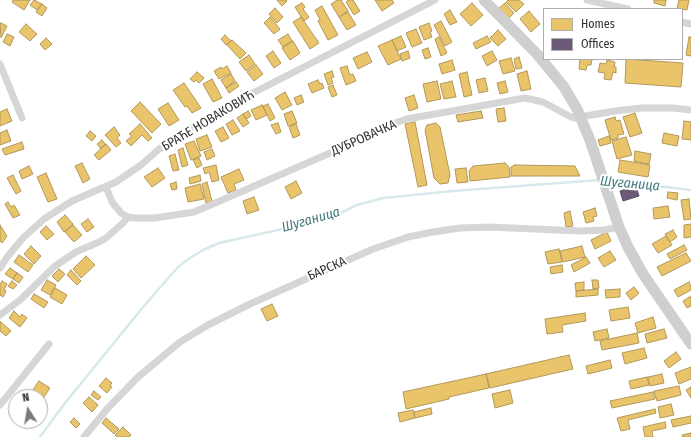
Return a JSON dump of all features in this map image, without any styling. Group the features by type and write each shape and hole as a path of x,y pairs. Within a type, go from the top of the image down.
{"main road":[{"path":"484,0 537,54 556,76 567,93 580,117 602,173 619,227 628,247 643,274 691,344"}],"street":[{"name":"БРАЋЕ НОВАКОВИЋ","path":"0,268 23,238 44,219 72,201 116,182 141,166 158,150 173,139 212,115 436,0"},
{"path":"587,0 623,8"},
{"path":"0,64 22,118"},
{"name":"ДУБРОВАЧКА","path":"128,217 141,219 194,212 337,150 372,131 407,120 525,98 543,102 571,117 580,117 636,108 673,108 691,110"},
{"path":"0,315 20,300 55,266 76,252 106,238 123,224 128,217 121,213 112,202 106,187"},
{"name":"БАРСКА","path":"84,437 107,409 137,378 180,342 208,325 250,304 373,249 415,236 460,228 489,227 580,231 604,230 619,227"},
{"path":"0,405 49,344"}],"building: Homes":[{"path":"13,0 30,0 24,10 12,2"},
{"path":"34,0 42,4 37,10 30,5"},
{"path":"277,0 286,0 287,1 282,6"},
{"path":"337,0 341,0 348,11 339,17 331,4"},
{"path":"348,0 353,0 360,11 354,15 346,2"},
{"path":"375,0 392,0 394,3 382,11"},
{"path":"508,0 519,0 524,4 516,12 506,2"},
{"path":"654,0 666,0 665,6 654,3"},
{"path":"679,0 689,0 687,10 677,8"},
{"path":"302,3 305,7 303,9 309,17 304,21 295,7"},
{"path":"472,3 483,15 471,26 460,14"},
{"path":"505,3 514,13 508,19 498,9"},
{"path":"42,4 47,8 42,16 36,12"},
{"path":"322,6 338,35 328,40 318,21 320,20 315,10"},
{"path":"275,8 283,17 277,23 269,14"},
{"path":"450,10 457,22 450,25 444,14"},
{"path":"529,11 540,24 531,32 520,19"},
{"path":"348,12 356,25 347,30 339,17"},
{"path":"270,17 280,29 274,34 264,23"},
{"path":"301,17 319,43 310,49 293,22"},
{"path":"441,21 452,42 445,46 434,25"},
{"path":"1,23 7,26 1,38 0,24"},
{"path":"429,23 432,31 430,32 432,37 424,40 419,27"},
{"path":"26,24 37,34 30,41 19,32"},
{"path":"416,29 422,43 412,47 406,33"},
{"path":"498,30 506,39 498,46 490,38"},
{"path":"7,34 14,37 10,46 3,42"},
{"path":"288,34 292,41 283,47 278,40"},
{"path":"225,35 231,41 226,45 221,39"},
{"path":"401,36 406,47 397,51 392,40"},
{"path":"487,36 491,42 476,49 473,43"},
{"path":"439,37 447,53 441,56 435,39"},
{"path":"689,37 691,37 691,56 686,55"},
{"path":"46,38 52,44 45,50 40,44"},
{"path":"232,40 246,53 240,59 227,45"},
{"path":"392,40 401,59 388,65 378,46"},
{"path":"293,41 300,53 290,60 282,48"},
{"path":"428,48 431,57 425,59 422,50"},
{"path":"273,51 281,63 274,68 266,56"},
{"path":"408,51 410,58 402,61 400,54"},
{"path":"492,51 497,60 487,66 482,56"},
{"path":"367,52 372,62 358,69 353,58"},
{"path":"249,55 255,64 246,71 239,62"},
{"path":"519,57 522,68 516,69 514,59"},
{"path":"511,58 515,71 503,74 499,61"},
{"path":"452,60 455,70 442,74 439,64"},
{"path":"580,60 592,60 591,65 587,65 586,70 579,69"},
{"path":"607,60 615,62 614,67 616,67 616,73 613,72 611,80 604,79 605,73 598,72 600,63 606,64"},
{"path":"626,60 683,63 681,87 625,83"},
{"path":"256,65 263,74 254,81 247,72"},
{"path":"227,66 231,73 219,79 214,71 221,67 222,69"},
{"path":"347,66 350,75 353,74 356,81 346,85 340,68"},
{"path":"332,71 334,77 331,78 333,83 328,85 324,74"},
{"path":"527,71 531,89 521,91 517,74"},
{"path":"197,72 204,78 199,83 196,80 194,82 190,79"},
{"path":"467,72 472,95 464,97 459,74"},
{"path":"231,74 235,81 226,88 221,80"},
{"path":"485,78 488,91 479,93 476,80"},
{"path":"212,79 222,98 213,102 203,84"},
{"path":"318,80 320,84 322,83 324,88 312,93 308,84"},
{"path":"437,81 441,99 427,102 423,84"},
{"path":"452,81 456,97 444,99 440,84"},
{"path":"505,81 508,92 500,94 497,83"},
{"path":"236,82 239,86 229,93 226,88"},
{"path":"184,83 201,108 192,113 187,106 185,107 173,90"},
{"path":"333,85 337,95 332,97 328,87"},
{"path":"285,92 292,105 282,110 275,98"},
{"path":"301,95 304,102 297,105 294,98"},
{"path":"414,95 418,108 409,111 405,98"},
{"path":"140,102 161,124 152,133 131,111"},
{"path":"168,103 179,120 169,126 158,109"},
{"path":"268,104 275,118 270,121 263,106"},
{"path":"262,105 267,115 256,120 251,110"},
{"path":"504,108 506,121 498,122 496,109"},
{"path":"7,109 12,121 0,126 0,112"},
{"path":"248,111 251,116 246,119 243,114"},
{"path":"292,111 297,123 288,126 284,114"},
{"path":"481,111 483,118 458,122 456,115"},
{"path":"635,113 642,133 630,137 623,117"},
{"path":"243,114 249,123 243,127 237,118"},
{"path":"615,117 616,121 620,120 624,134 618,135 618,138 611,140 605,120"},
{"path":"233,120 240,131 232,135 226,124"},
{"path":"684,121 691,122 691,140 682,139"},
{"path":"415,122 427,185 418,187 405,124"},
{"path":"278,123 281,132 276,134 271,125"},
{"path":"436,123 440,127 450,175 448,183 440,184 434,178 425,130 427,125"},
{"path":"140,124 152,138 148,141 142,135 131,146 126,141 132,136 129,134"},
{"path":"296,124 300,135 293,138 289,127"},
{"path":"114,127 120,135 117,138 121,143 116,147 105,135"},
{"path":"223,127 229,138 221,142 215,131"},
{"path":"7,130 11,141 0,145 0,133"},
{"path":"90,131 96,136 92,141 86,136"},
{"path":"664,133 679,136 677,146 662,143"},
{"path":"207,135 212,147 200,151 196,139"},
{"path":"609,136 611,143 600,146 598,140"},
{"path":"626,137 632,155 617,159 612,141"},
{"path":"102,140 105,144 101,149 97,144"},
{"path":"194,141 201,156 191,160 185,144"},
{"path":"22,142 24,149 5,155 2,149"},
{"path":"106,144 111,150 99,160 94,155"},
{"path":"183,148 188,165 182,167 178,150"},
{"path":"212,149 215,156 207,160 204,152"},
{"path":"635,151 651,154 649,164 634,161"},
{"path":"175,154 179,170 173,171 169,156"},
{"path":"199,158 202,165 197,168 193,160"},
{"path":"620,160 650,165 648,177 618,172"},
{"path":"82,163 90,179 83,183 75,166"},
{"path":"505,163 509,167 510,177 470,181 469,171 473,166"},
{"path":"216,165 219,180 212,182 209,172 205,174 203,168"},
{"path":"515,165 575,166 580,176 511,176 511,167"},
{"path":"29,166 33,174 22,179 19,171"},
{"path":"158,168 165,178 152,187 144,177"},
{"path":"466,168 468,182 457,183 455,169"},
{"path":"239,169 244,180 234,184 236,190 228,193 221,177"},
{"path":"46,173 57,199 48,202 37,177"},
{"path":"13,175 21,191 16,194 7,178"},
{"path":"200,175 201,181 190,184 189,178"},
{"path":"296,181 302,193 291,199 285,187"},
{"path":"176,182 177,189 172,190 170,184"},
{"path":"207,182 212,201 206,203 202,184"},
{"path":"200,184 204,199 188,202 185,188"},
{"path":"668,192 678,193 677,200 667,198"},
{"path":"254,197 259,210 247,214 243,201"},
{"path":"689,199 691,219 684,220 681,200"},
{"path":"8,202 11,207 14,205 20,215 13,218 5,204"},
{"path":"668,206 670,217 654,219 653,208"},
{"path":"595,208 597,216 593,217 594,221 586,223 583,212"},
{"path":"570,211 573,226 566,227 564,213"},
{"path":"65,215 73,224 64,232 57,222"},
{"path":"88,219 94,227 87,232 81,224"},
{"path":"691,224 691,237 684,238 684,225"},
{"path":"0,225 7,236 2,243 0,241"},
{"path":"73,225 82,235 74,242 65,232"},
{"path":"46,226 54,234 47,240 40,232"},
{"path":"673,230 677,237 670,242 665,234"},
{"path":"607,232 611,241 595,249 591,240"},
{"path":"666,236 672,245 658,253 652,244"},
{"path":"684,245 687,250 670,259 667,254"},
{"path":"31,246 41,256 34,264 24,254"},
{"path":"582,246 585,257 563,262 560,251"},
{"path":"559,249 562,262 548,264 545,252"},
{"path":"610,251 616,260 604,267 598,258"},
{"path":"686,253 691,261 662,276 657,267"},
{"path":"19,255 33,265 28,272 14,262"},
{"path":"86,256 95,265 81,278 73,269"},
{"path":"586,257 590,263 574,272 571,265"},
{"path":"562,265 563,272 551,274 550,267"},
{"path":"10,268 17,273 13,279 5,274"},
{"path":"59,269 65,274 58,282 52,276"},
{"path":"71,270 81,281 77,285 67,275"},
{"path":"17,273 23,277 19,283 13,279"},
{"path":"47,280 56,285 50,295 41,290"},
{"path":"592,280 598,280 599,288 593,289"},
{"path":"2,281 7,284 3,297 0,295 0,285"},
{"path":"12,281 17,285 13,289 8,286"},
{"path":"584,282 584,290 576,291 575,283"},
{"path":"689,282 691,290 678,297 674,290"},
{"path":"634,287 639,293 631,300 626,293"},
{"path":"55,288 67,295 62,304 50,297"},
{"path":"598,289 598,295 576,297 576,291"},
{"path":"620,289 620,297 606,298 605,290"},
{"path":"34,294 48,302 44,308 31,299"},
{"path":"691,296 691,306 687,308 683,301"},
{"path":"272,304 278,316 267,321 261,309"},
{"path":"628,307 630,318 611,321 609,310"},
{"path":"14,311 20,317 22,314 27,318 20,327 9,318"},
{"path":"585,313 586,321 562,325 563,332 547,334 545,319"},
{"path":"653,317 656,328 638,333 635,323"},
{"path":"0,322 11,331 6,336 0,331"},
{"path":"607,329 609,338 595,341 593,332"},
{"path":"664,329 667,338 647,343 645,334"},
{"path":"637,333 639,343 602,350 600,341"},
{"path":"644,348 647,358 625,364 622,353"},
{"path":"676,352 681,359 669,368 664,361"},
{"path":"569,355 573,369 490,388 486,374"},
{"path":"610,360 612,368 588,374 586,366"},
{"path":"691,367 691,379 679,384 675,373"},
{"path":"486,374 489,388 406,409 403,392"},
{"path":"662,374 664,383 650,386 648,377"},
{"path":"647,377 649,385 631,389 629,381"},
{"path":"106,378 112,383 110,386 112,387 107,393 99,386"},
{"path":"39,381 50,388 48,391 48,389 34,389"},
{"path":"679,386 681,395 657,401 654,391"},
{"path":"691,387 691,398 686,390"},
{"path":"510,390 513,403 495,408 492,394"},
{"path":"94,391 101,397 98,400 91,395"},
{"path":"653,392 655,399 612,408 610,401"},
{"path":"89,397 98,405 92,412 83,403"},
{"path":"671,404 674,415 660,418 658,407"},
{"path":"431,408 432,414 415,418 414,412"},
{"path":"655,409 656,413 628,420 630,429 621,431 617,418"},
{"path":"413,410 415,418 400,422 398,413"},
{"path":"691,416 691,423 673,427 671,420"},
{"path":"74,418 80,424 76,428 70,422"},
{"path":"106,418 119,429 114,434 102,423"},
{"path":"665,422 666,428 652,431 653,437 645,437 643,427"},
{"path":"123,427 131,435 129,437 118,437 115,435"},
{"path":"691,433 691,437 683,437 682,435"}],"building: Offices":[{"path":"636,186 639,196 623,201 620,191"}],"waterway":[{"name":"Шуганица","path":"40,437 65,403 144,306 178,267 203,250 219,243 328,219 357,205 383,198 599,180"},
{"name":"Шуганица","path":"606,180 691,190"}]}
